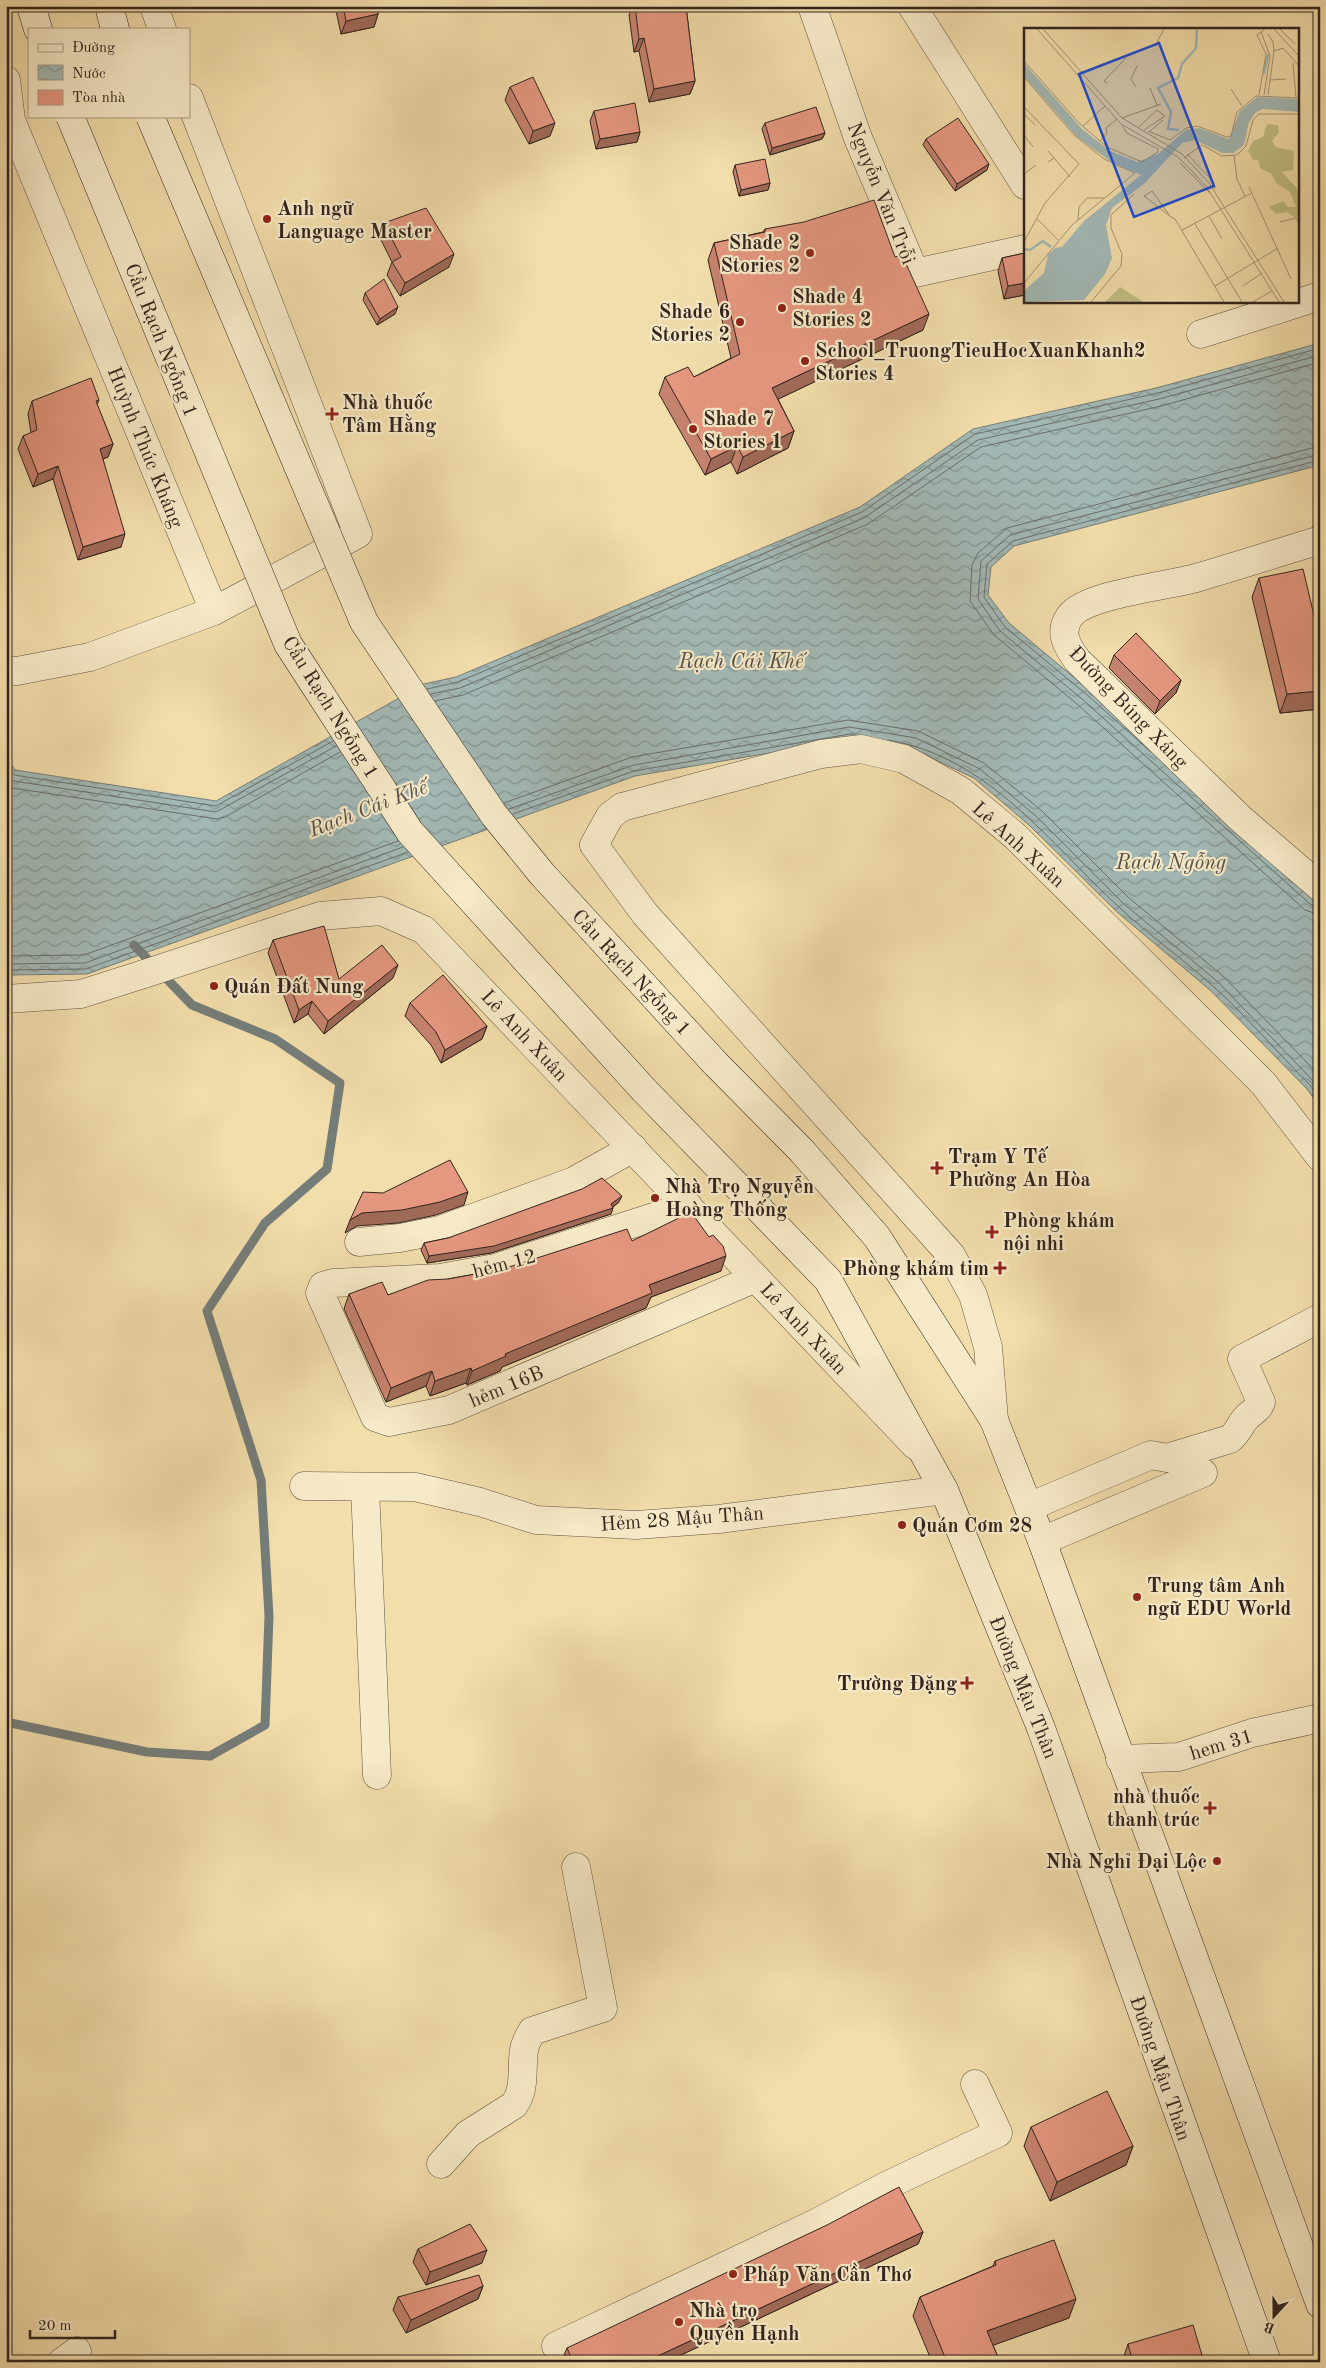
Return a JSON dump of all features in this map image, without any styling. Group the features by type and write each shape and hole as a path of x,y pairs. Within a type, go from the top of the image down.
{"street":[{"path":"31,6 38,28"},
{"path":"109,6 115,28"},
{"path":"154,6 162,28"},
{"name":"Nguyễn Văn Trỗi","path":"812,6 858,138 915,273 1024,249"},
{"path":"912,6 1024,183"},
{"name":"Huỳnh Thúc Kháng","path":"6,80 11,120 214,611"},
{"path":"6,671 17,671 90,657 214,611 358,534 190,101"},
{"name":"Cầu Rạch Ngỗng 1","path":"71,118 288,644 410,832 644,1090"},
{"name":"Cầu Rạch Ngỗng 1","path":"151,118 364,622 494,815 542,874 714,1062 801,1150 877,1237 994,1420"},
{"path":"1201,334 1320,296"},
{"name":"Đường Búng Xáng","path":"1320,540 1193,579 1100,599 1070,614 1063,628 1066,644 1077,660 1241,820 1320,887"},
{"name":"Lê Anh Xuân","path":"994,1420 988,1347 973,1295 951,1255 644,914 594,845 610,816 622,807 821,754 861,749 904,759 961,791 1015,836 1263,1082 1320,1157"},
{"name":"Lê Anh Xuân","path":"6,999 80,994 320,916 381,911 424,930 924,1455"},
{"name":"Đường Mậu Thân","path":"644,1090 828,1280 944,1490 1041,1728 1267,2362"},
{"path":"360,1242 400,1238 440,1230 574,1181 633,1148"},
{"name":"hẻm 12","path":"320,1293 323,1286 333,1283 440,1278 495,1268 688,1206"},
{"name":"hẻm 16B","path":"320,1293 375,1417 389,1422 449,1410 756,1278"},
{"path":"1029,1507 1151,1455 1167,1458 1230,1439 1237,1434 1248,1416 1260,1406 1261,1402 1238,1350 1320,1318"},
{"path":"994,1420 1042,1541 1320,2304"},
{"path":"1042,1541 1203,1473"},
{"name":"Hẻm 28 Mậu Thân","path":"304,1486 415,1486 480,1502 536,1520 636,1525 719,1519 944,1490"},
{"path":"365,1487 377,1775"},
{"name":"hem 31","path":"1120,1759 1179,1757 1252,1733 1320,1718"},
{"path":"441,2164 468,2134 514,2105 519,2098 522,2091 524,2047 532,2031 603,2008 576,1867"},
{"path":"556,2346 816,2223 888,2185 998,2133 975,2084"}],"water":[{"path":"1320,343 1320,465 1014,546 991,567 988,595 1009,623 1089,690 1320,898 1320,1107 1307,1089 1210,990 1117,912 1030,826 974,778 912,749 851,739 635,776 87,974 6,975 6,755 15,770 216,801 424,684 456,677 860,507 973,429 1156,388"}],"building":[{"path":"343,6 377,6 378,14 346,21"},
{"path":"635,6 686,6 695,81 654,89 644,38 639,39"},
{"path":"533,77 555,123 533,131 510,87"},
{"path":"635,103 640,132 600,139 594,111"},
{"path":"816,107 825,133 772,148 765,123"},
{"path":"958,118 989,164 957,184 926,139"},
{"path":"765,159 770,183 741,190 735,165"},
{"path":"874,200 895,257 902,255 929,314 772,388 794,431 743,457 737,446 711,459 665,377 688,367 694,377 740,354 714,243 765,232 765,229 804,222"},
{"path":"426,208 454,254 405,283 392,262 401,257 384,223"},
{"path":"1024,253 1024,283 1008,286 1002,258"},
{"path":"384,279 398,307 380,319 365,293"},
{"path":"91,378 99,400 96,401 113,444 100,449 125,534 83,547 58,466 38,474 23,436 37,430 32,401"},
{"path":"1303,569 1320,641 1320,691 1287,694 1259,578"},
{"path":"1136,633 1181,680 1160,701 1114,655"},
{"path":"324,926 339,979 382,945 398,965 328,1021 312,1001 299,1010 273,940"},
{"path":"443,975 487,1026 445,1050 436,1032 410,1003"},
{"path":"450,1160 468,1192 440,1202 402,1210 362,1213 350,1220 363,1192 383,1193"},
{"path":"602,1178 622,1196 611,1204 613,1208 494,1246 429,1256 424,1243 448,1238 582,1189"},
{"path":"691,1212 709,1237 713,1235 723,1246 726,1256 649,1285 652,1293 505,1354 506,1356 472,1371 471,1368 435,1381 432,1371 391,1388 349,1294 382,1282 388,1295 428,1280 448,1279 503,1269 627,1229 632,1241"},
{"path":"1107,2091 1133,2146 1057,2182 1031,2127"},
{"path":"899,2187 923,2232 645,2362 573,2362 567,2348 827,2225"},
{"path":"470,2224 487,2250 430,2272 418,2249"},
{"path":"1054,2240 1076,2299 987,2331 1000,2362 947,2362 920,2297 996,2265 995,2261"},
{"path":"479,2275 483,2286 411,2320 398,2297"},
{"path":"1193,2325 1204,2362 1133,2362 1128,2344"}],"waterway":[{"path":"6,1722 147,1752 210,1756 265,1725 269,1616 261,1480 207,1311 265,1223 327,1169 340,1083 275,1039 192,1005 134,945"}],"place":[{"name":"Anh ngữ Language Master","path":"267,219"},
{"name":"Shade 2 Stories 2","path":"810,253"},
{"name":"Shade 4 Stories 2","path":"782,308"},
{"name":"Shade 6 Stories 2","path":"740,322"},
{"name":"School_TruongTieuHocXuanKhanh2 Stories 4","path":"805,361"},
{"name":"Nhà thuốc Tâm Hằng","path":"332,414"},
{"name":"Shade 7 Stories 1","path":"693,429"},
{"name":"Quán Đất Nung","path":"214,986"},
{"name":"Trạm Y Tế Phường An Hòa","path":"937,1168"},
{"name":"Nhà Trọ Nguyễn Hoàng Thống","path":"655,1198"},
{"name":"Phòng khám nội nhi","path":"992,1232"},
{"name":"Phòng khám tim","path":"1000,1268"},
{"name":"Quán Cơm 28","path":"902,1525"},
{"name":"Trung tâm Anh ngữ EDU World","path":"1137,1597"},
{"name":"Trường Đặng","path":"967,1683"},
{"name":"nhà thuốc thanh trúc","path":"1210,1808"},
{"name":"Nhà Nghỉ Đại Lộc","path":"1217,1861"},
{"name":"Pháp Văn Cần Thơ","path":"733,2274"},
{"name":"Nhà trọ Quyền Hạnh","path":"679,2322"}],"water label":[{"name":"Rạch Cái Khế","path":"741,661"},
{"name":"Rạch Cái Khế","path":"368,808"},
{"name":"Rạch Ngỗng","path":"1171,862"}]}
